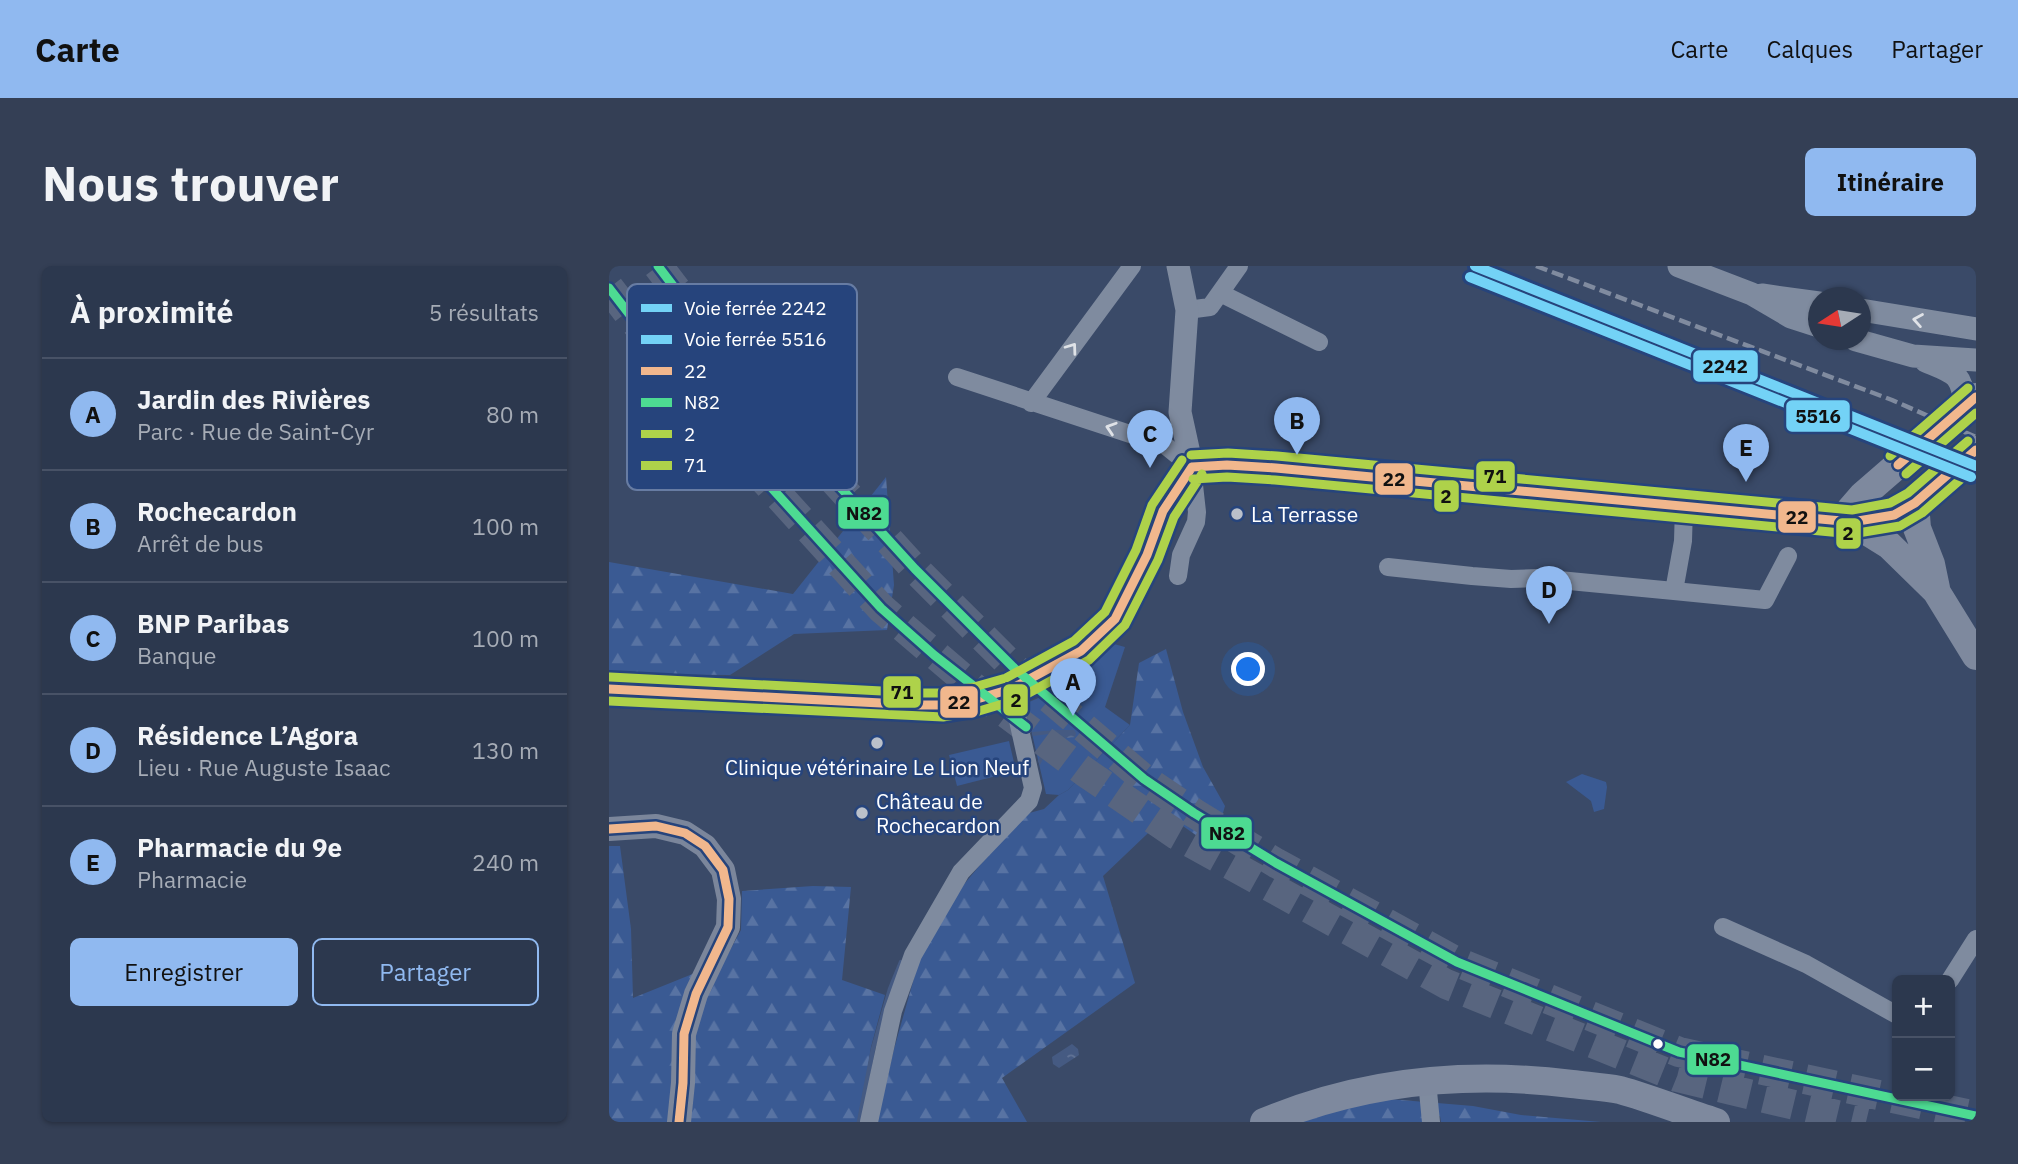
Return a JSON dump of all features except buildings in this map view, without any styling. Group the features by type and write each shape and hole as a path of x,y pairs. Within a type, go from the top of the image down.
{"main road":[{"path":"1970,402 1863,495 1850,510 1852,522 1889,545 1936,591 1976,656"},
{"path":"609,689 920,705 954,703 1011,689 1081,651 1115,619 1147,555 1163,511 1192,467 1227,465 1276,468 1852,522 1894,515 1915,503 1976,450"},
{"path":"1915,503 1917,528 1931,564 1936,591"},
{"path":"609,829 656,826 685,833 705,846 723,870 729,899 728,927 696,994 684,1034 679,1122"},
{"path":"1264,1122 1331,1099 1383,1087 1483,1077 1543,1080 1618,1090 1716,1122"}],"street":[{"path":"1031,403 1132,266"},
{"path":"1178,266 1187,310 1180,412 1192,467 1197,512 1196,522 1181,555 1178,576"},
{"path":"1187,310 1210,307 1239,266"},
{"path":"1679,266 1718,273 1791,317 1808,323"},
{"path":"1220,293 1319,342"},
{"path":"1752,294 1808,302"},
{"path":"1871,312 1976,329"},
{"path":"1871,344 1913,356 1954,373 1970,402"},
{"path":"1913,356 1976,359"},
{"path":"957,377 1130,435 1156,438 1192,467"},
{"path":"1674,591 1683,541 1684,507"},
{"path":"1388,567 1511,579 1538,578 1765,600 1788,556"},
{"path":"869,1122 894,1011 913,955 961,872 1029,801 1033,788 1011,689"},
{"path":"1723,927 1806,964 1892,1012"},
{"path":"1953,975 1976,939"},
{"path":"1427,1081 1431,1122"}],"green space":[{"path":"886,477 894,585 887,630 794,634 730,675 609,674 609,562 793,594"},
{"path":"1114,644 1125,647 1105,707 1130,725 1068,790 1059,795 1046,794 1026,708 1029,702 1074,677"},
{"path":"1166,649 1183,712 1203,767 1225,806 1213,847 1167,815 1103,876 1135,983 1002,1078 1027,1122 877,1122 920,957 955,895 1022,815 1044,809 1068,790 1130,725 1139,663"},
{"path":"1009,741 1016,771 957,786 949,755"},
{"path":"1582,774 1606,782 1604,809 1594,812 1591,801 1566,782"},
{"path":"609,846 620,846 631,929 633,998 695,973 714,980 741,930 742,891 813,886 851,887 842,980 885,995 871,1047 860,1122 609,1122"},
{"path":"1377,1098 1473,1106 1521,1115 1601,1122 1441,1122 1440,1116 1427,1122 1281,1122"}],"water":[{"path":"1074,730 1075,737 1066,738 1045,755 1040,765 1040,757 1060,737 1056,733 1033,736 1032,732"},
{"path":"1072,1044 1078,1049 1079,1055 1059,1068 1053,1064 1052,1057"}],"waterway":[{"path":"859,1122 873,1049 890,989 901,962"}],"tunnel":[{"path":"658,266 672,284"},
{"path":"609,288 627,311"},
{"path":"774,490 881,608 985,697 1085,772 1177,835 1446,984 1677,1077 1866,1122"},
{"path":"843,490 915,569 1013,667 1144,779 1276,863 1457,962 1679,1052 1976,1116"}],"railway":[{"path":"1536,266 1892,400 1976,437"}],"rail line":[{"name":"2242","path":"1475,266 1976,466"},
{"name":"5516","path":"1470,277 1971,477"}],"transit line":[{"name":"N82","path":"658,266 672,284"},
{"name":"N82","path":"609,288 627,311"},
{"name":"71","path":"1890,456 1968,388"},
{"name":"22","path":"1898,465 1976,397"},
{"name":"2","path":"1906,474 1976,413"},
{"name":"71","path":"1191,455 1228,453 1277,456 1852,510 1890,503 1908,493 1968,441"},
{"name":"22","path":"1192,467 1227,465 1276,468 1852,522 1894,515 1915,503 1976,450"},
{"name":"71","path":"610,677 920,693 942,693 1006,678 1074,641 1105,612 1136,550 1152,505 1182,460"},
{"name":"2","path":"1193,479 1227,477 1275,480 1852,534 1900,526 1922,513 1976,466"},
{"name":"22","path":"609,689 920,705 943,705 1011,689 1081,651 1115,619 1147,555 1163,511 1192,467"},
{"name":"2","path":"609,701 943,717 979,711 1016,700 1089,660 1125,625 1158,560 1174,517 1202,474"},
{"name":"N82","path":"774,490 881,608 934,655 1026,727"},
{"name":"N82","path":"843,490 915,569 1013,667 1144,779 1276,863 1457,962 1679,1052 1976,1116"},
{"name":"22","path":"609,829 656,826 685,833 705,846 723,870 729,899 728,927 696,994 684,1034 679,1122"}],"place":[{"name":"Rochecardon","path":"1297,455"},
{"name":"BNP Paribas","path":"1150,468"},
{"name":"Pharmacie du 9e","path":"1746,482"},
{"name":"La Terrasse","path":"1237,514"},
{"name":"Résidence L’Agora","path":"1549,624"},
{"name":"Jardin des Rivières","path":"1073,716"},
{"name":"Clinique vétérinaire Le Lion Neuf","path":"877,743"},
{"name":"Château de Rochecardon","path":"862,813"}]}
